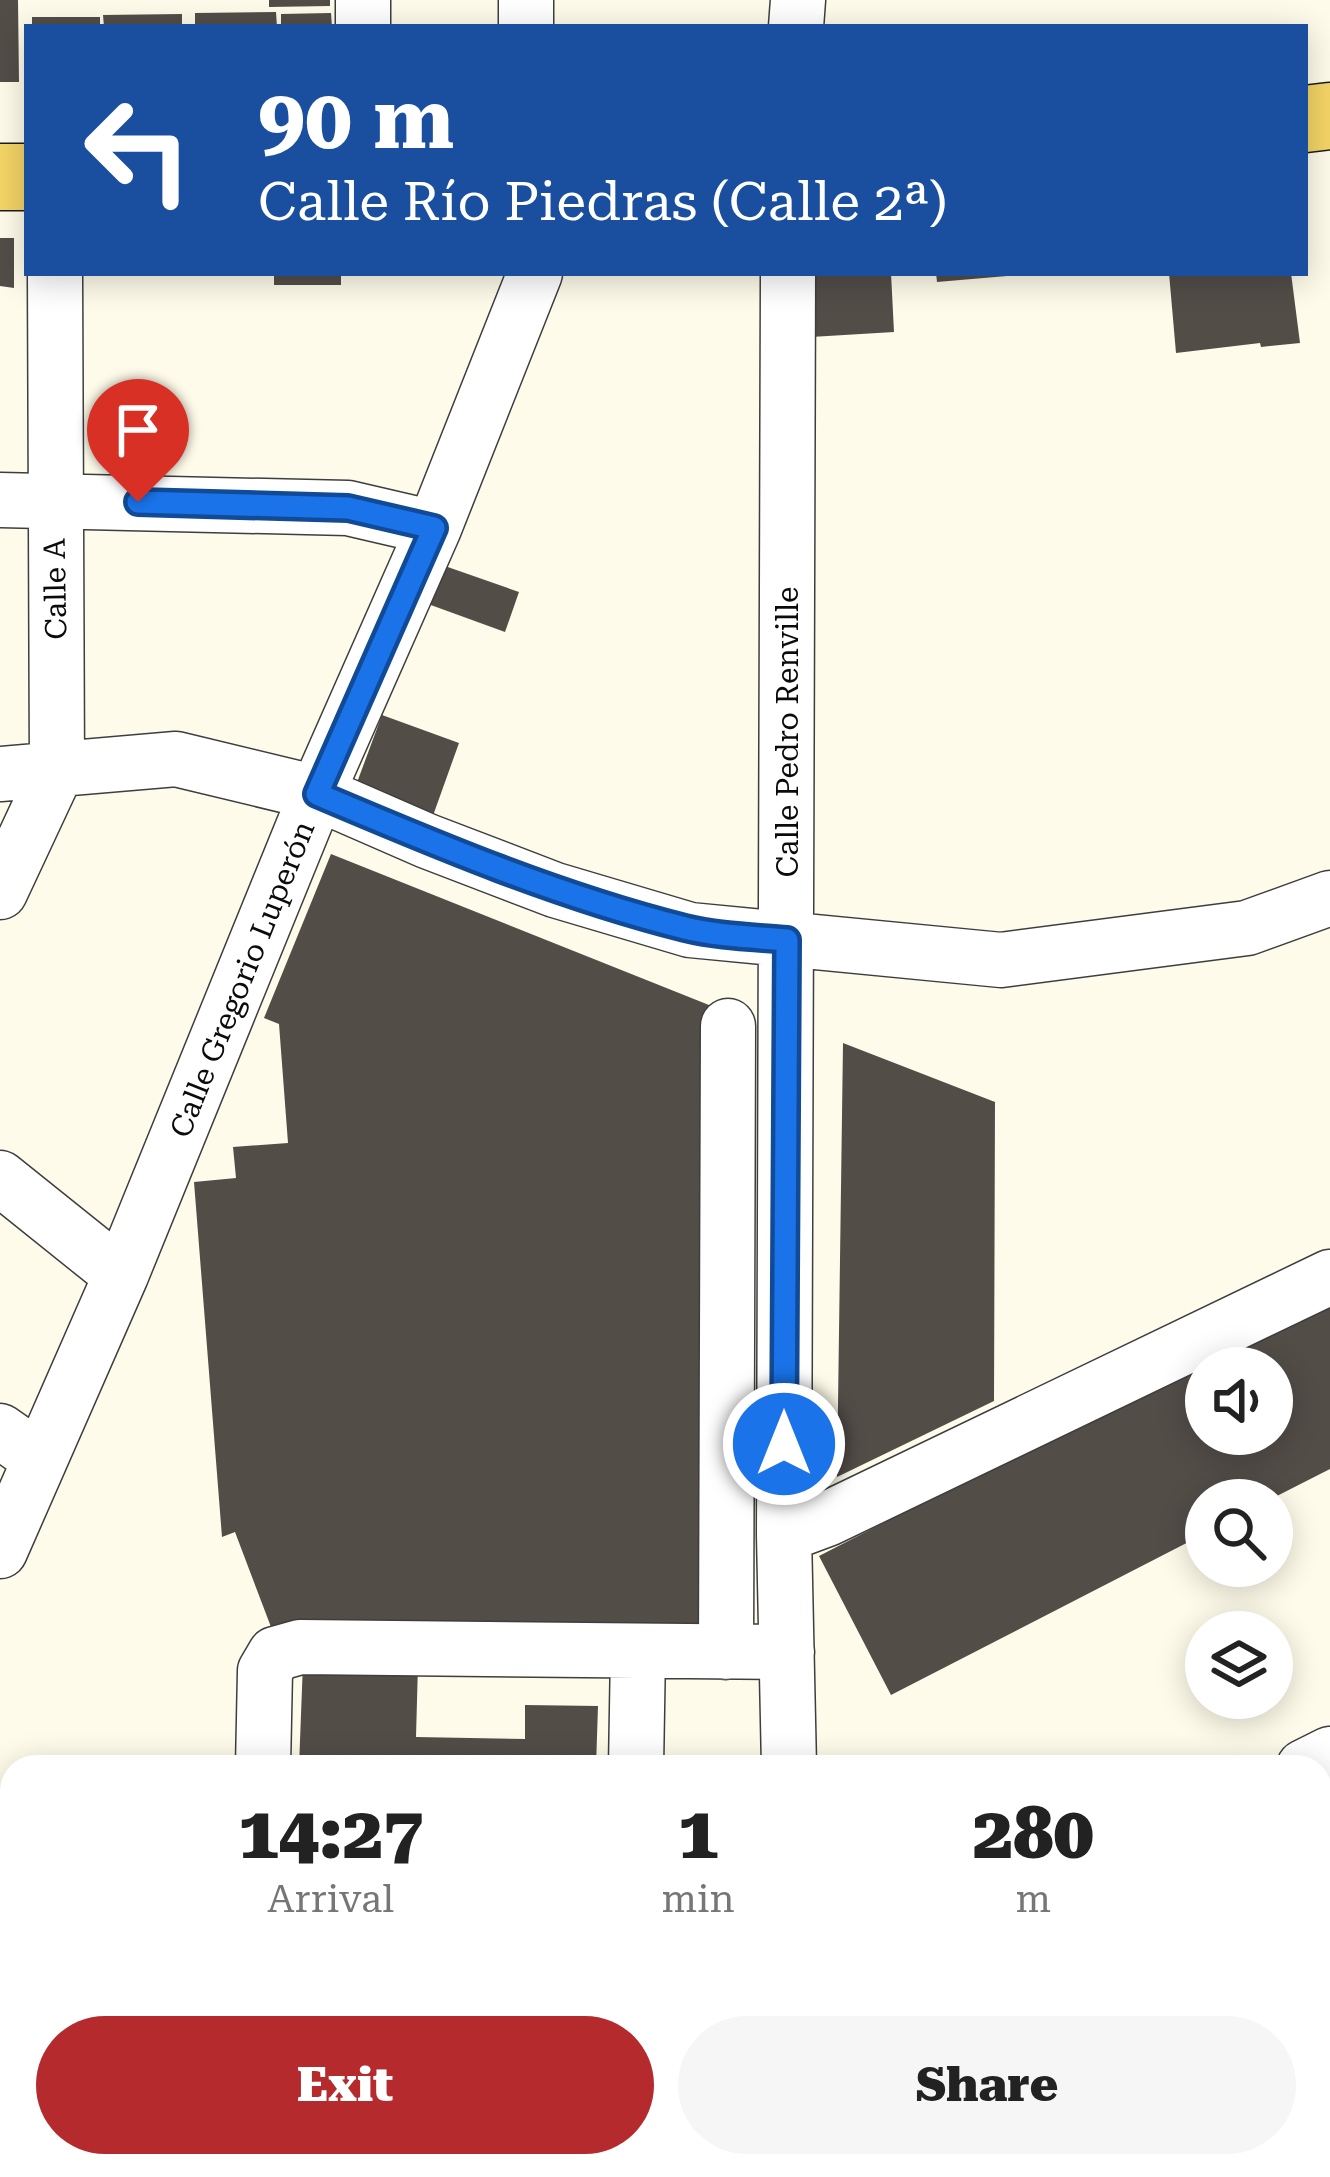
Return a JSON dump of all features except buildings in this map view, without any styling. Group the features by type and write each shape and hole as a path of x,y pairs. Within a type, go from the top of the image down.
{"street":[{"name":"Calle A","path":"0,892 57,770 55,276"},
{"name":"Calle Gregorio Luperón","path":"0,1551 20,1445 122,1275 317,794 434,528 534,276"},
{"name":"Calle Pedro Renville","path":"788,276 784,1535 789,1755"},
{"path":"0,500 348,508 434,528"},
{"path":"0,774 176,759 317,794 555,890 689,930 1001,960 1247,928 1330,898"},
{"path":"726,1652 728,1026"},
{"path":"0,1178 122,1275"},
{"path":"784,1535 848,1509 1330,1277"},
{"path":"263,1755 265,1672 275,1654 300,1647 787,1652"},
{"path":"636,1755 638,1652"}],"route":[{"path":"138,502 348,508 434,528 317,794 555,890 689,930 787,940 784,1444"}]}
